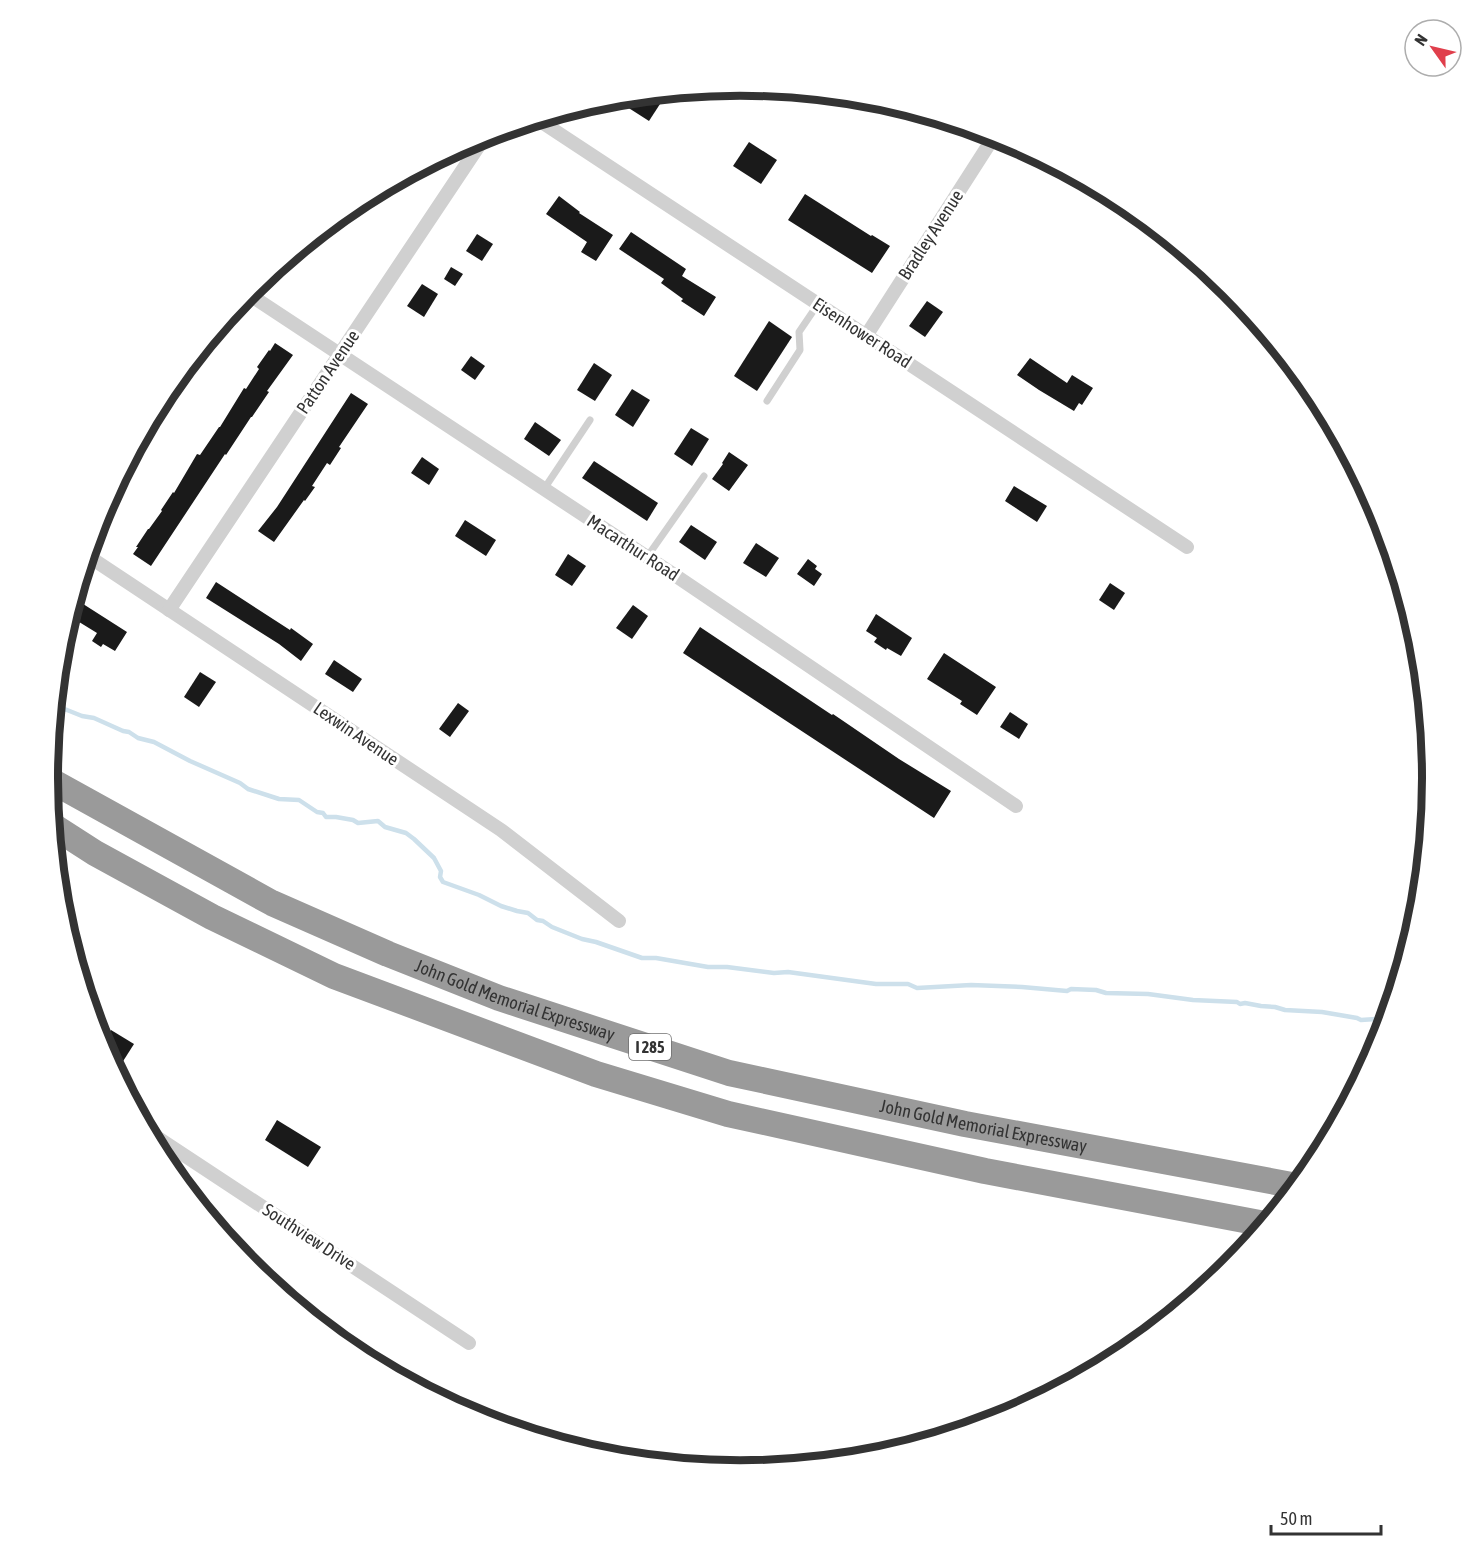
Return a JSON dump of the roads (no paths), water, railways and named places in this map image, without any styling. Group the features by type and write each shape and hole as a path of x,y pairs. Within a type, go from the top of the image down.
{"highway":[{"name":"John Gold Memorial Expressway","path":"58,785 272,903 387,954 499,998 729,1073 965,1124 1288,1184"},
{"name":"I 285","path":"61,831 95,853 212,917 334,976 596,1074 728,1114 985,1172 1257,1222"}],"street":[{"name":"Eisenhower Road","path":"545,125 1187,548"},
{"name":"Bradley Avenue","path":"866,336 990,143"},
{"name":"Patton Avenue","path":"170,610 477,148"},
{"name":"Macarthur Road","path":"255,298 647,557 1016,806"},
{"name":"Lexwin Avenue","path":"95,559 501,830 619,921"},
{"name":"Southview Drive","path":"165,1143 469,1343"}],"lane":[{"path":"767,401 800,350 799,332 818,304"},
{"path":"544,489 590,420"},
{"path":"647,557 704,476"}],"waterway":[{"path":"62,709 94,718 138,738 154,742 248,789 279,799 299,800 326,817 353,820 358,823 378,821 385,827 406,833 434,858 441,871 440,877 443,882 501,906 528,913 537,920 582,939 642,958 656,958 708,967 774,973 788,972 876,984 908,984 917,988 971,985 1067,991 1071,989 1096,990 1106,993 1148,994 1193,1000 1237,1002 1285,1010 1322,1012 1361,1020 1378,1020"}]}
